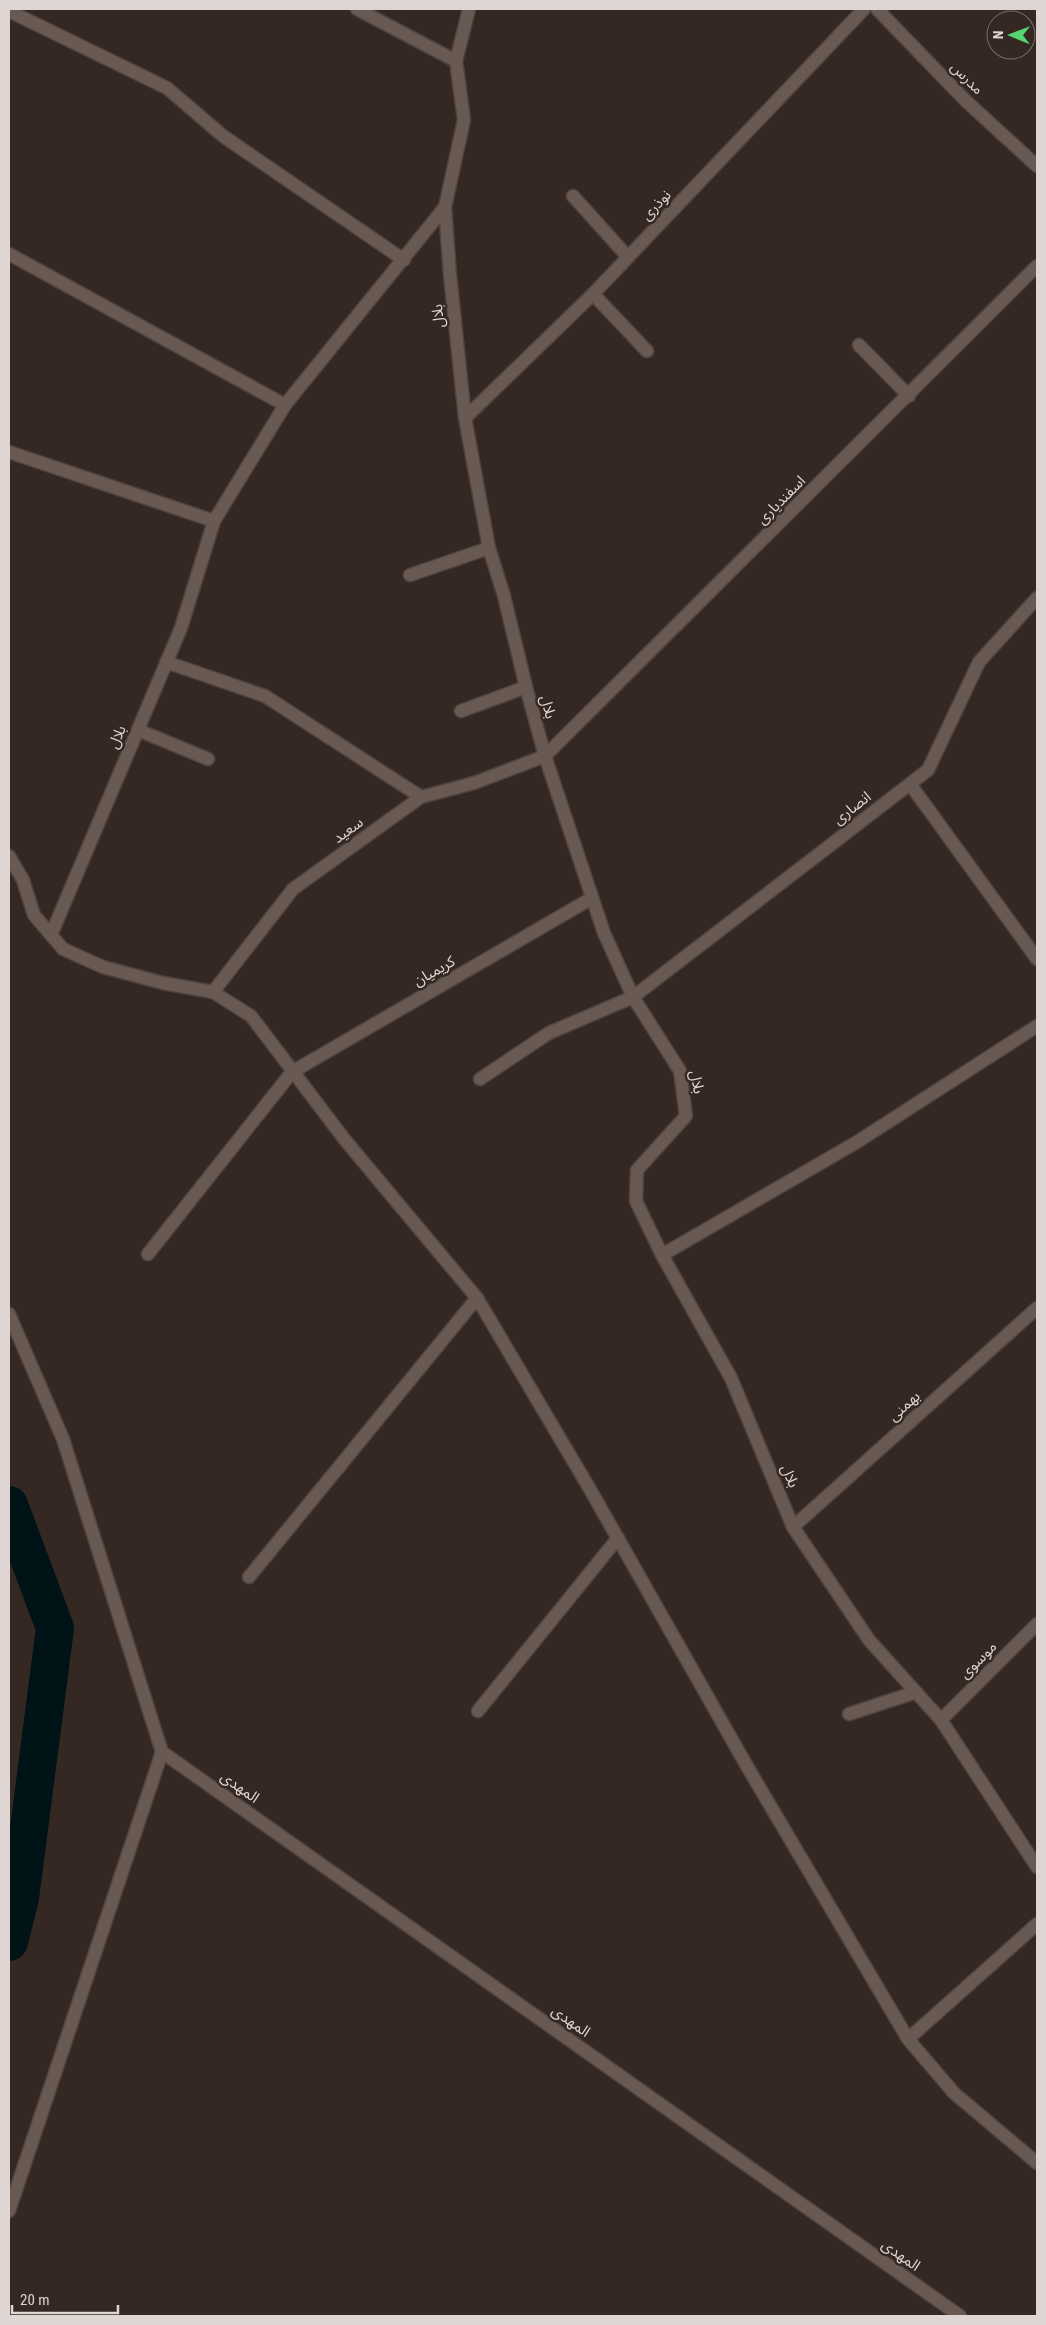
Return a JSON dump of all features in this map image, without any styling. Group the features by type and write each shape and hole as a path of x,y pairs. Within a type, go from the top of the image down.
{"street":[{"path":"357,9 456,61"},
{"name":"بلال","path":"470,9 456,61 464,120 445,207 465,418 489,548 504,596 545,756 604,933 633,997 680,1071 686,1116 637,1170 636,1202 662,1255 731,1378 794,1527 869,1640 941,1720 1037,1867"},
{"name":"نوذری","path":"465,418 594,294 864,9"},
{"name":"مدرس","path":"878,9 966,101 1037,166"},
{"path":"9,11 167,88 223,136 404,260"},
{"path":"573,196 628,257"},
{"name":"بلال","path":"51,935 181,628 214,521 285,405 445,207"},
{"path":"9,254 285,405"},
{"name":"اسفندیاری","path":"545,756 909,396 1037,266"},
{"path":"594,294 647,351"},
{"path":"859,345 909,396"},
{"path":"9,452 214,521"},
{"path":"410,575 489,548"},
{"name":"انصاری","path":"480,1079 549,1033 633,997 928,770 979,662 1037,598"},
{"path":"166,662 264,696 421,798"},
{"path":"461,711 526,687"},
{"path":"138,730 208,759"},
{"name":"سعید","path":"213,992 293,889 421,798 474,783 545,756"},
{"path":"910,784 1037,958"},
{"path":"9,856 23,880 34,915 63,949 103,966 163,983 213,992 251,1016 345,1140 477,1298 618,1538 748,1768 908,2039 954,2094 1037,2163"},
{"name":"کریمیان","path":"292,1072 592,898"},
{"path":"662,1255 857,1142 1037,1026"},
{"path":"148,1254 292,1072"},
{"path":"249,1577 477,1298"},
{"name":"بهمنی","path":"794,1527 1037,1308"},
{"path":"9,1314 62,1439 162,1752 9,2211"},
{"path":"478,1712 618,1538"},
{"name":"موسوی","path":"941,1720 1037,1624"},
{"path":"849,1714 916,1692"},
{"name":"المهدی","path":"162,1752 960,2316"},
{"path":"908,2039 1037,1924"}],"waterway":[{"path":"9,1505 55,1628 20,1898 9,1942"}]}
